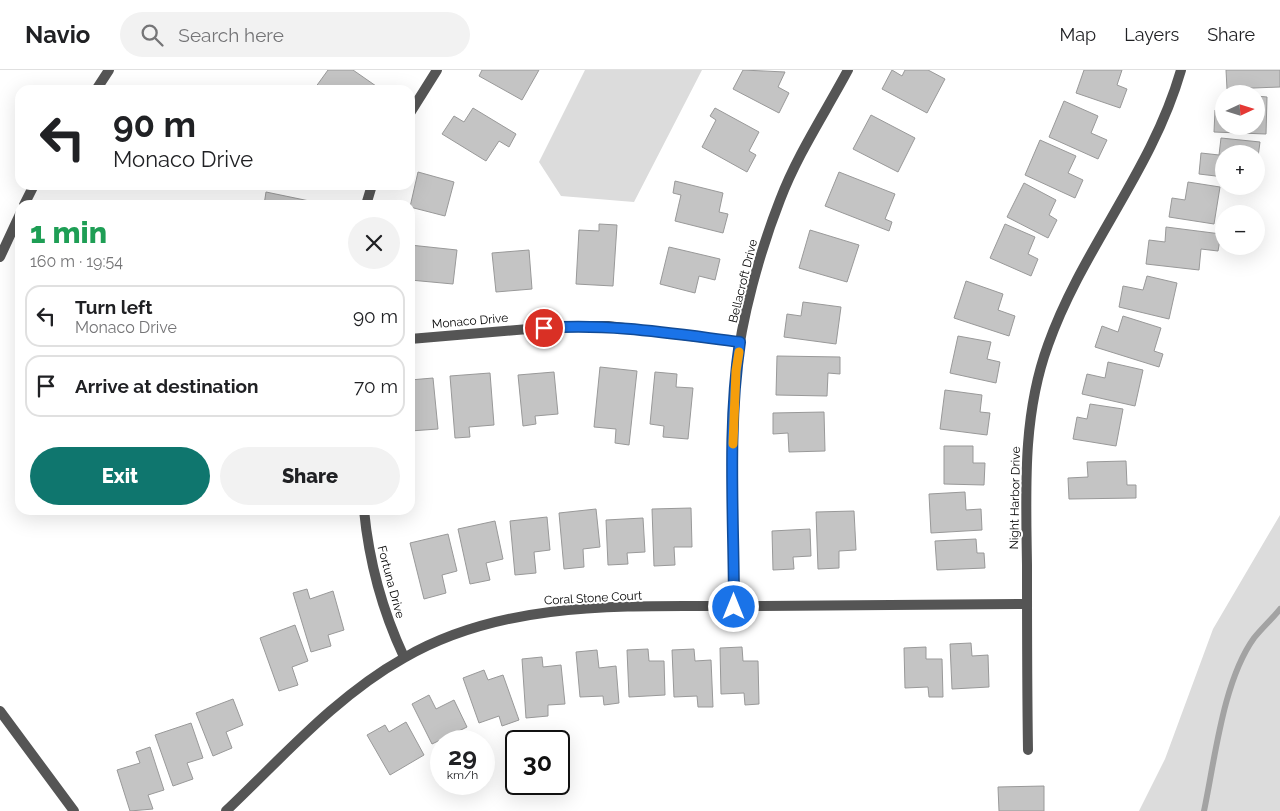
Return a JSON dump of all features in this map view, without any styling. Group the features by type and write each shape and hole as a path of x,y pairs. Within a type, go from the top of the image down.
{"street":[{"path":"99,85 108,70"},
{"path":"415,105 437,70"},
{"name":"Bellacroft Drive","path":"734,607 734,422 736,371 740,342 759,266 781,198 848,70"},
{"name":"Night Harbor Drive","path":"1028,750 1026,463 1030,415 1041,369 1065,300 1158,134 1181,70"},
{"path":"0,257 15,225"},
{"name":"Monaco Drive","path":"415,339 563,326 608,326 740,342"},
{"name":"Fortuna Drive","path":"365,515 371,565 380,597 404,657"},
{"name":"Coral Stone Court","path":"226,811 335,708 368,681 404,657 474,628 516,617 610,608 1027,604"},
{"path":"0,711 74,811"}],"shaded area":[{"path":"585,70 702,70 634,202 561,196 539,162"},
{"path":"1280,515 1280,811 1139,811 1165,759 1213,629"}],"building":[{"path":"328,70 353,70 375,85 317,85"},
{"path":"482,70 539,70 522,100 479,76"},
{"path":"743,70 785,72 778,87 789,93 779,113 733,89"},
{"path":"892,70 902,76 905,70 928,70 945,79 927,113 882,89"},
{"path":"1084,70 1122,70 1117,85 1127,89 1120,108 1076,93"},
{"path":"1226,70 1280,70 1280,87 1227,85"},
{"path":"1265,97 1267,97 1265,134"},
{"path":"1064,101 1098,116 1091,133 1107,140 1098,159 1049,137"},
{"path":"473,108 516,134 509,147 499,141 486,161 442,134 454,116 464,122"},
{"path":"715,108 759,132 749,151 756,155 747,172 702,147 716,120 710,116"},
{"path":"871,115 915,138 898,172 853,149"},
{"path":"1221,138 1260,142 1260,145 1220,145"},
{"path":"1040,140 1076,156 1068,173 1083,180 1075,198 1025,175"},
{"path":"1201,153 1215,155 1215,176 1199,174"},
{"path":"418,172 454,182 445,216 415,208 415,200 412,200"},
{"path":"839,172 895,194 885,219 892,222 889,231 825,206"},
{"path":"675,181 723,193 719,212 728,214 723,233 675,221 681,195 673,193"},
{"path":"1188,182 1215,186 1215,195 1219,195 1217,205 1215,205 1214,224 1169,217 1172,198 1185,200"},
{"path":"1024,183 1056,200 1049,215 1057,220 1048,238 1007,217"},
{"path":"266,192 305,200 265,200"},
{"path":"599,224 617,225 613,286 576,284 579,230 599,231"},
{"path":"1005,224 1035,237 1028,254 1038,259 1031,276 990,258"},
{"path":"1166,227 1215,233 1215,251 1201,249 1199,270 1146,264 1149,240 1165,242"},
{"path":"810,230 859,245 847,282 799,268"},
{"path":"415,246 457,250 453,284 415,280"},
{"path":"669,247 720,259 715,280 699,276 695,293 660,284"},
{"path":"529,250 532,289 496,292 492,253"},
{"path":"1147,276 1177,283 1169,319 1119,307 1123,286 1143,290"},
{"path":"966,281 1003,294 998,310 1015,316 1009,336 954,318"},
{"path":"803,302 841,307 836,344 784,337 787,314 801,316"},
{"path":"1123,316 1161,328 1154,351 1163,354 1159,367 1095,347 1102,326 1118,332"},
{"path":"958,336 991,342 987,359 1000,362 996,383 950,373"},
{"path":"777,356 840,357 840,374 828,373 827,396 776,395"},
{"path":"1108,362 1143,370 1135,406 1082,394 1087,374 1105,378"},
{"path":"600,367 637,371 629,445 615,443 616,429 594,427"},
{"path":"554,372 558,414 535,416 536,424 523,426 518,375"},
{"path":"655,372 677,374 676,387 693,388 688,439 663,437 664,426 650,424"},
{"path":"490,373 494,425 469,427 470,437 455,438 450,376"},
{"path":"433,378 438,429 415,431 415,380"},
{"path":"945,390 982,395 980,412 990,413 987,435 940,429"},
{"path":"1090,404 1123,409 1116,446 1073,439 1077,417 1087,419"},
{"path":"824,412 825,451 789,452 788,433 773,434 773,413"},
{"path":"944,446 973,446 973,463 985,463 984,485 944,484"},
{"path":"1126,461 1127,485 1136,485 1136,498 1069,499 1068,478 1088,477 1087,462"},
{"path":"965,492 966,510 981,509 982,530 931,533 929,494"},
{"path":"691,508 692,547 674,547 675,565 654,566 652,509"},
{"path":"596,509 600,547 583,549 584,567 564,569 559,513"},
{"path":"854,511 856,550 839,551 839,568 818,569 816,512"},
{"path":"547,517 550,550 534,552 536,573 515,575 510,521"},
{"path":"643,518 645,552 627,553 628,564 608,565 606,520"},
{"path":"495,521 503,559 486,563 490,580 470,584 458,529"},
{"path":"810,529 811,556 793,557 794,569 773,570 772,531"},
{"path":"448,534 457,571 442,575 446,593 424,599 410,543"},
{"path":"976,539 977,553 984,553 985,568 937,570 935,541"},
{"path":"307,589 310,599 333,591 344,630 328,635 331,646 311,652 293,593"},
{"path":"295,625 308,661 292,667 298,685 279,691 260,638"},
{"path":"971,643 972,656 988,655 989,687 952,689 950,644"},
{"path":"742,647 743,661 758,661 759,704 745,705 744,693 721,694 720,648"},
{"path":"926,647 926,659 942,659 943,697 929,697 928,687 905,688 904,648"},
{"path":"648,649 649,661 664,661 665,695 629,697 627,650"},
{"path":"694,649 695,661 711,660 713,707 698,707 697,696 674,697 672,650"},
{"path":"597,650 599,668 616,666 619,703 604,705 603,696 580,697 576,652"},
{"path":"542,657 543,667 561,665 565,704 548,705 548,716 526,718 522,659"},
{"path":"484,670 488,680 503,675 519,720 502,726 499,716 479,723 463,678"},
{"path":"429,695 436,709 454,700 467,727 461,730 430,730 430,740 412,704"},
{"path":"233,699 243,725 226,732 232,748 213,756 196,713"},
{"path":"406,722 424,755 390,775 367,735 385,725 389,732"},
{"path":"191,723 203,758 187,763 193,779 173,786 155,735"},
{"path":"150,747 164,790 148,795 153,809 130,811 117,770 140,763 136,752"},
{"path":"1044,786 1044,811 999,811 998,787"}],"waterway":[{"path":"1204,811 1216,745 1227,698 1235,676 1243,656 1254,638 1280,609"}],"slow traffic":[{"path":"733,444 736,371 739,352"}],"route":[{"path":"544,328 608,326 740,342 736,371 733,439 734,607"}]}
